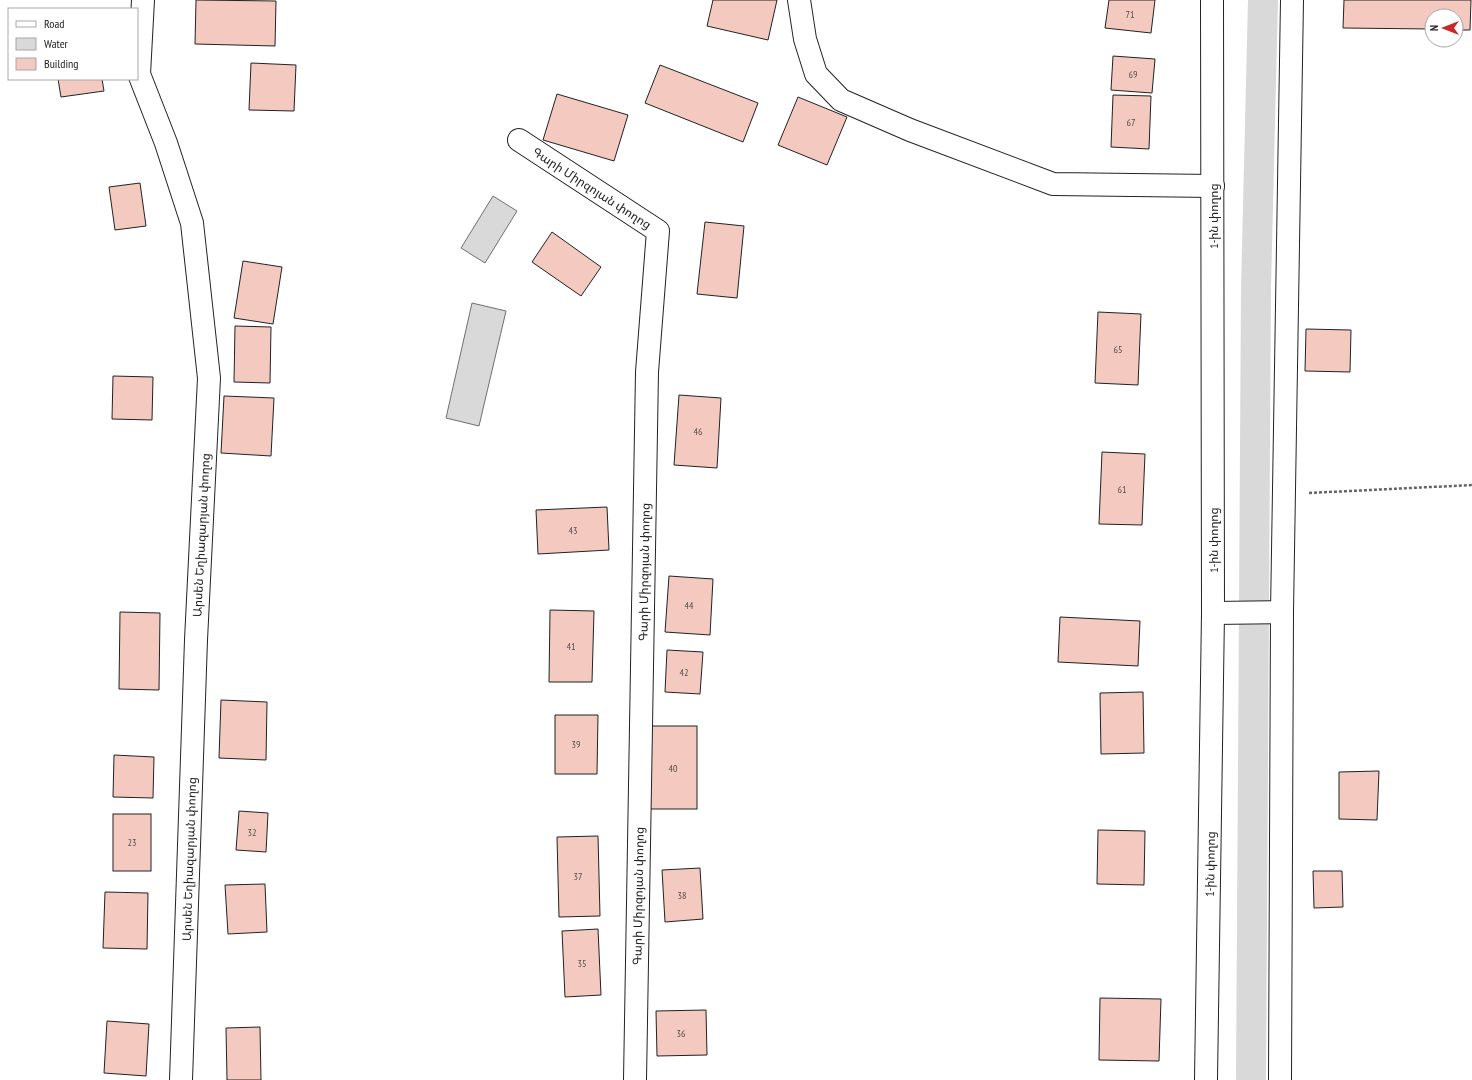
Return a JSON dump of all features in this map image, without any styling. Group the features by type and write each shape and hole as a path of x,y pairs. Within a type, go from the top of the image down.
{"street":[{"name":"Արսեն Եղիազարյան փողոց","path":"143,0 139,74 166,143 192,223 209,378 196,640 181,1080"},
{"path":"799,0 805,39 816,74 841,100 910,130 1053,184 1213,186"},
{"name":"1-ին փողոց","path":"1206,1080 1213,613 1212,0"},
{"path":"1280,1080 1282,612 1292,0"},
{"name":"Գարի Միրզոյան փողոց","path":"519,140 658,231 647,372 636,1080"},
{"path":"1213,613 1282,612"}],"path":[{"path":"1285,494 1472,486"}],"water":[{"path":"493,196 517,211 485,263 461,248"},
{"path":"472,303 506,311 479,426 446,418"}],"building":[{"path":"196,0 276,1 275,46 195,44"},
{"path":"713,0 777,0 768,40 707,26"},
{"path":"1109,0 1155,0 1151,33 1105,28"},
{"path":"1344,0 1471,0 1470,30 1464,30 1464,8 1424,8 1424,29 1343,28"},
{"path":"1113,56 1155,59 1152,93 1111,90"},
{"path":"251,63 296,65 294,111 249,110"},
{"path":"660,65 758,103 743,142 645,103"},
{"path":"58,80 102,80 104,91 61,97"},
{"path":"557,94 628,115 614,161 543,140"},
{"path":"1113,95 1151,96 1149,149 1111,147"},
{"path":"798,97 847,117 827,165 778,145"},
{"path":"140,183 146,226 115,230 109,187"},
{"path":"705,222 744,226 737,298 697,294"},
{"path":"552,232 601,267 581,296 532,262"},
{"path":"243,261 282,267 273,324 234,318"},
{"path":"1098,312 1141,314 1138,385 1095,383"},
{"path":"235,326 271,327 270,383 234,382"},
{"path":"1306,329 1351,330 1350,372 1305,371"},
{"path":"113,376 153,377 152,420 112,419"},
{"path":"679,395 721,398 717,468 674,465"},
{"path":"224,396 274,398 271,456 221,453"},
{"path":"1102,452 1145,454 1142,525 1099,524"},
{"path":"607,507 609,550 538,554 536,510"},
{"path":"669,576 713,579 710,635 665,632"},
{"path":"550,610 594,611 592,682 549,682"},
{"path":"120,612 160,613 159,690 119,689"},
{"path":"1060,617 1140,621 1138,666 1058,662"},
{"path":"667,650 703,652 700,694 665,692"},
{"path":"1143,692 1144,753 1101,754 1100,693"},
{"path":"221,700 267,702 266,760 219,758"},
{"path":"555,715 598,715 597,774 555,774"},
{"path":"650,726 697,726 697,809 650,809"},
{"path":"114,755 154,757 153,798 113,797"},
{"path":"1379,771 1377,820 1339,819 1339,772"},
{"path":"239,811 268,813 266,852 236,850"},
{"path":"113,814 151,814 151,871 113,871"},
{"path":"1098,830 1145,831 1144,885 1097,884"},
{"path":"598,836 600,916 559,917 557,837"},
{"path":"700,868 703,919 665,922 662,870"},
{"path":"1313,871 1342,871 1343,907 1314,908"},
{"path":"265,884 267,932 228,934 225,885"},
{"path":"105,892 148,893 147,949 103,948"},
{"path":"598,929 601,995 565,997 562,931"},
{"path":"1100,998 1161,999 1159,1061 1099,1060"},
{"path":"706,1010 707,1055 657,1056 656,1011"},
{"path":"107,1021 149,1024 146,1076 104,1073"},
{"path":"260,1027 261,1080 227,1080 226,1028"}],"waterway":[{"path":"1251,1080 1256,288 1263,0"}]}
